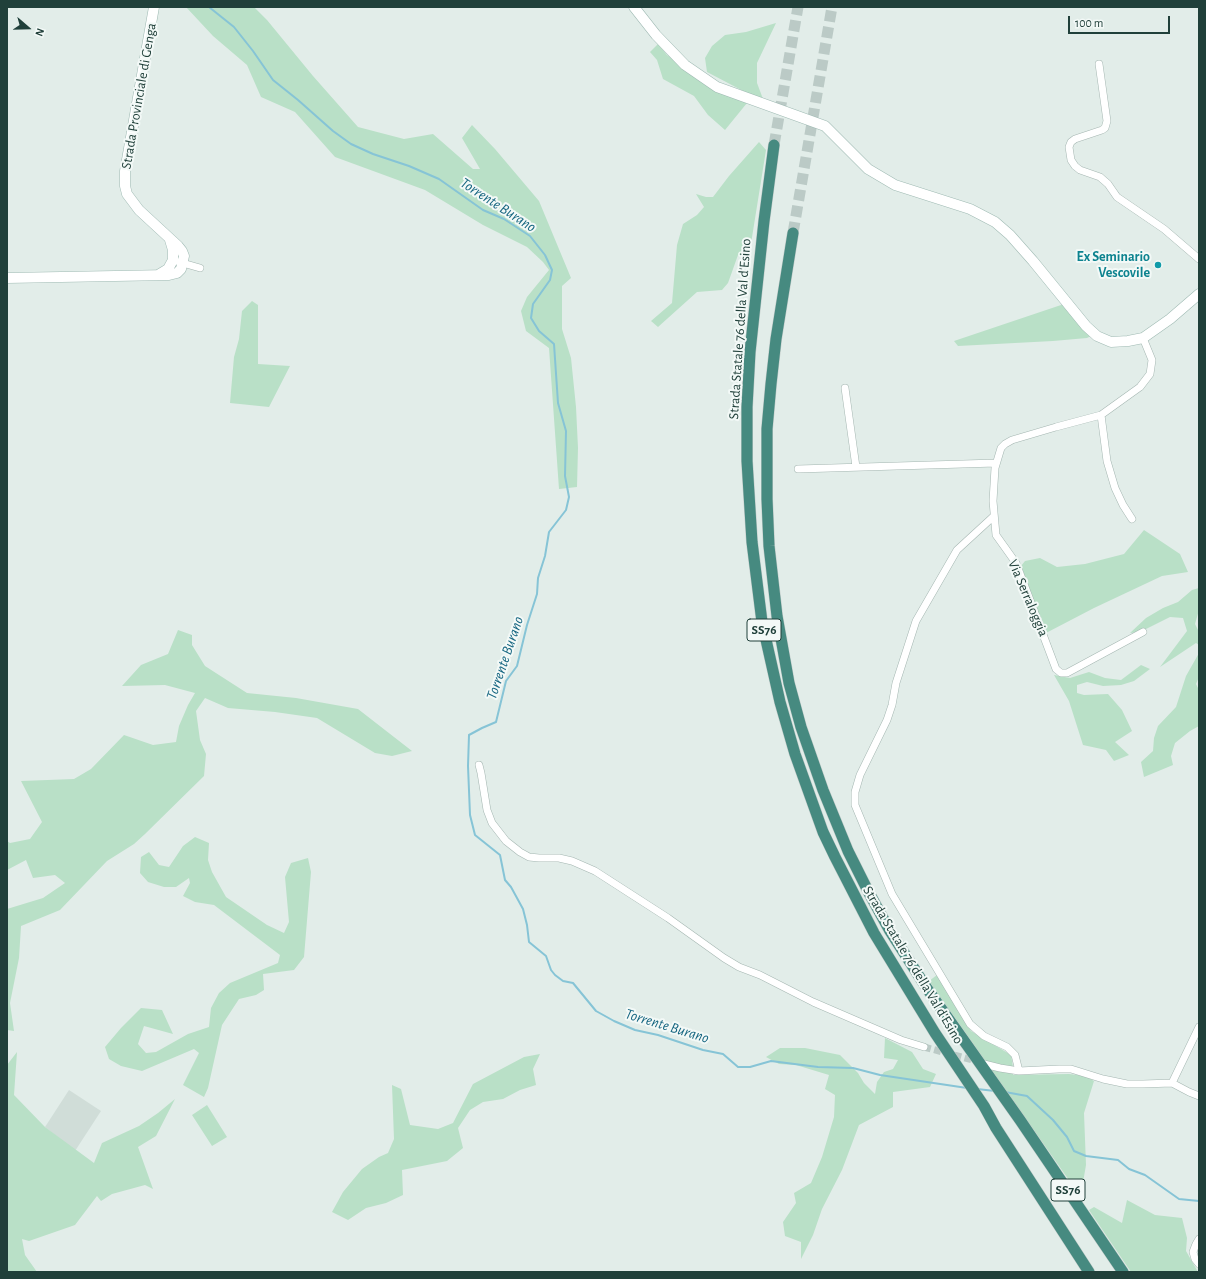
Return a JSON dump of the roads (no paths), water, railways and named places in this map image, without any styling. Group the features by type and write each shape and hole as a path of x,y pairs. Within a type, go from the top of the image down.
{"highway":[{"name":"Strada Statale 76 della Val d'Esino","path":"774,145 750,352 747,407 747,461 752,542 762,622 780,702 795,754 826,838 874,933 960,1072 984,1106 996,1128 1089,1272"},
{"name":"Strada Statale 76 della Val d'Esino","path":"792,233 771,384 767,429 767,499 769,546 776,608 789,683 801,727 823,790 848,851 890,931 926,987 989,1074 1124,1272"}],"main road":[{"name":"Strada Provinciale di Genga","path":"154,7 124,171 125,186 127,194 139,210 182,251 184,256 183,262"},
{"path":"634,7 656,35 685,65 717,87 825,126 868,169 895,185 970,209 995,222 1010,235 1086,326 1097,336 1111,342 1143,338 1170,319 1199,294"},
{"path":"158,275 168,269 173,260 174,250 170,240"},
{"path":"7,278 169,275 177,273 181,269 183,262"}],"street":[{"path":"1099,64 1107,120 1105,128 1075,138 1069,147 1071,160 1080,170 1100,177 1108,184 1117,197 1164,229 1199,259"},
{"path":"173,260 200,268"},
{"name":"Via Serraloggia","path":"1143,338 1152,360 1150,374 1140,387 1101,415 1012,440 1001,448 996,463 993,502 996,534 1016,563 1056,669 1061,673 1067,673 1143,632"},
{"path":"845,388 856,467"},
{"path":"1101,415 1107,461 1115,488 1132,519"},
{"path":"798,469 996,463"},
{"path":"994,516 957,550 916,621 896,683 892,705 887,720 860,774 855,805 892,894 970,1024 984,1036 1007,1046 1015,1055 1019,1071"},
{"path":"479,765 487,810 492,823 506,841 520,852 529,857 559,858 572,861 595,871 668,918 739,967 760,975 813,1002 901,1040 924,1048"},
{"path":"1172,1083 1199,1027"},
{"path":"984,1064 1019,1071 1071,1069 1103,1079 1127,1084 1172,1083 1199,1096"},
{"path":"1199,1239 1193,1252 1195,1259 1199,1264"}],"waterway":[{"name":"Torrente Burano","path":"209,7 234,27 273,80 333,131 351,144 373,154 409,166 439,179 483,210 504,219 530,236 545,255 552,270 550,280 533,304 531,318 539,331 554,344 558,403 566,431 565,476 569,497 566,510 549,532 545,556 538,578 537,594 527,625 517,666 506,681 496,722 469,735 468,766 470,815 475,835 500,855 505,880 511,887 523,909 529,942 546,956 551,970 555,975 563,981 573,983 596,1011 635,1030 658,1035 703,1050 723,1054 738,1067 750,1067 771,1061 818,1067 853,1068 880,1075 967,1088"},
{"name":"Torrente Burano","path":"977,1089 995,1091"},
{"name":"Torrente Burano","path":"1005,1092 1027,1096 1053,1120 1067,1137 1074,1151 1086,1156 1118,1160 1129,1169 1145,1175 1179,1199 1199,1201"}],"tunnel":[{"path":"774,145 798,7"},
{"path":"793,233 832,7"},
{"path":"924,1047 980,1062"}],"place":[{"name":"Ex Seminario Vescovile","path":"1158,265"}]}
